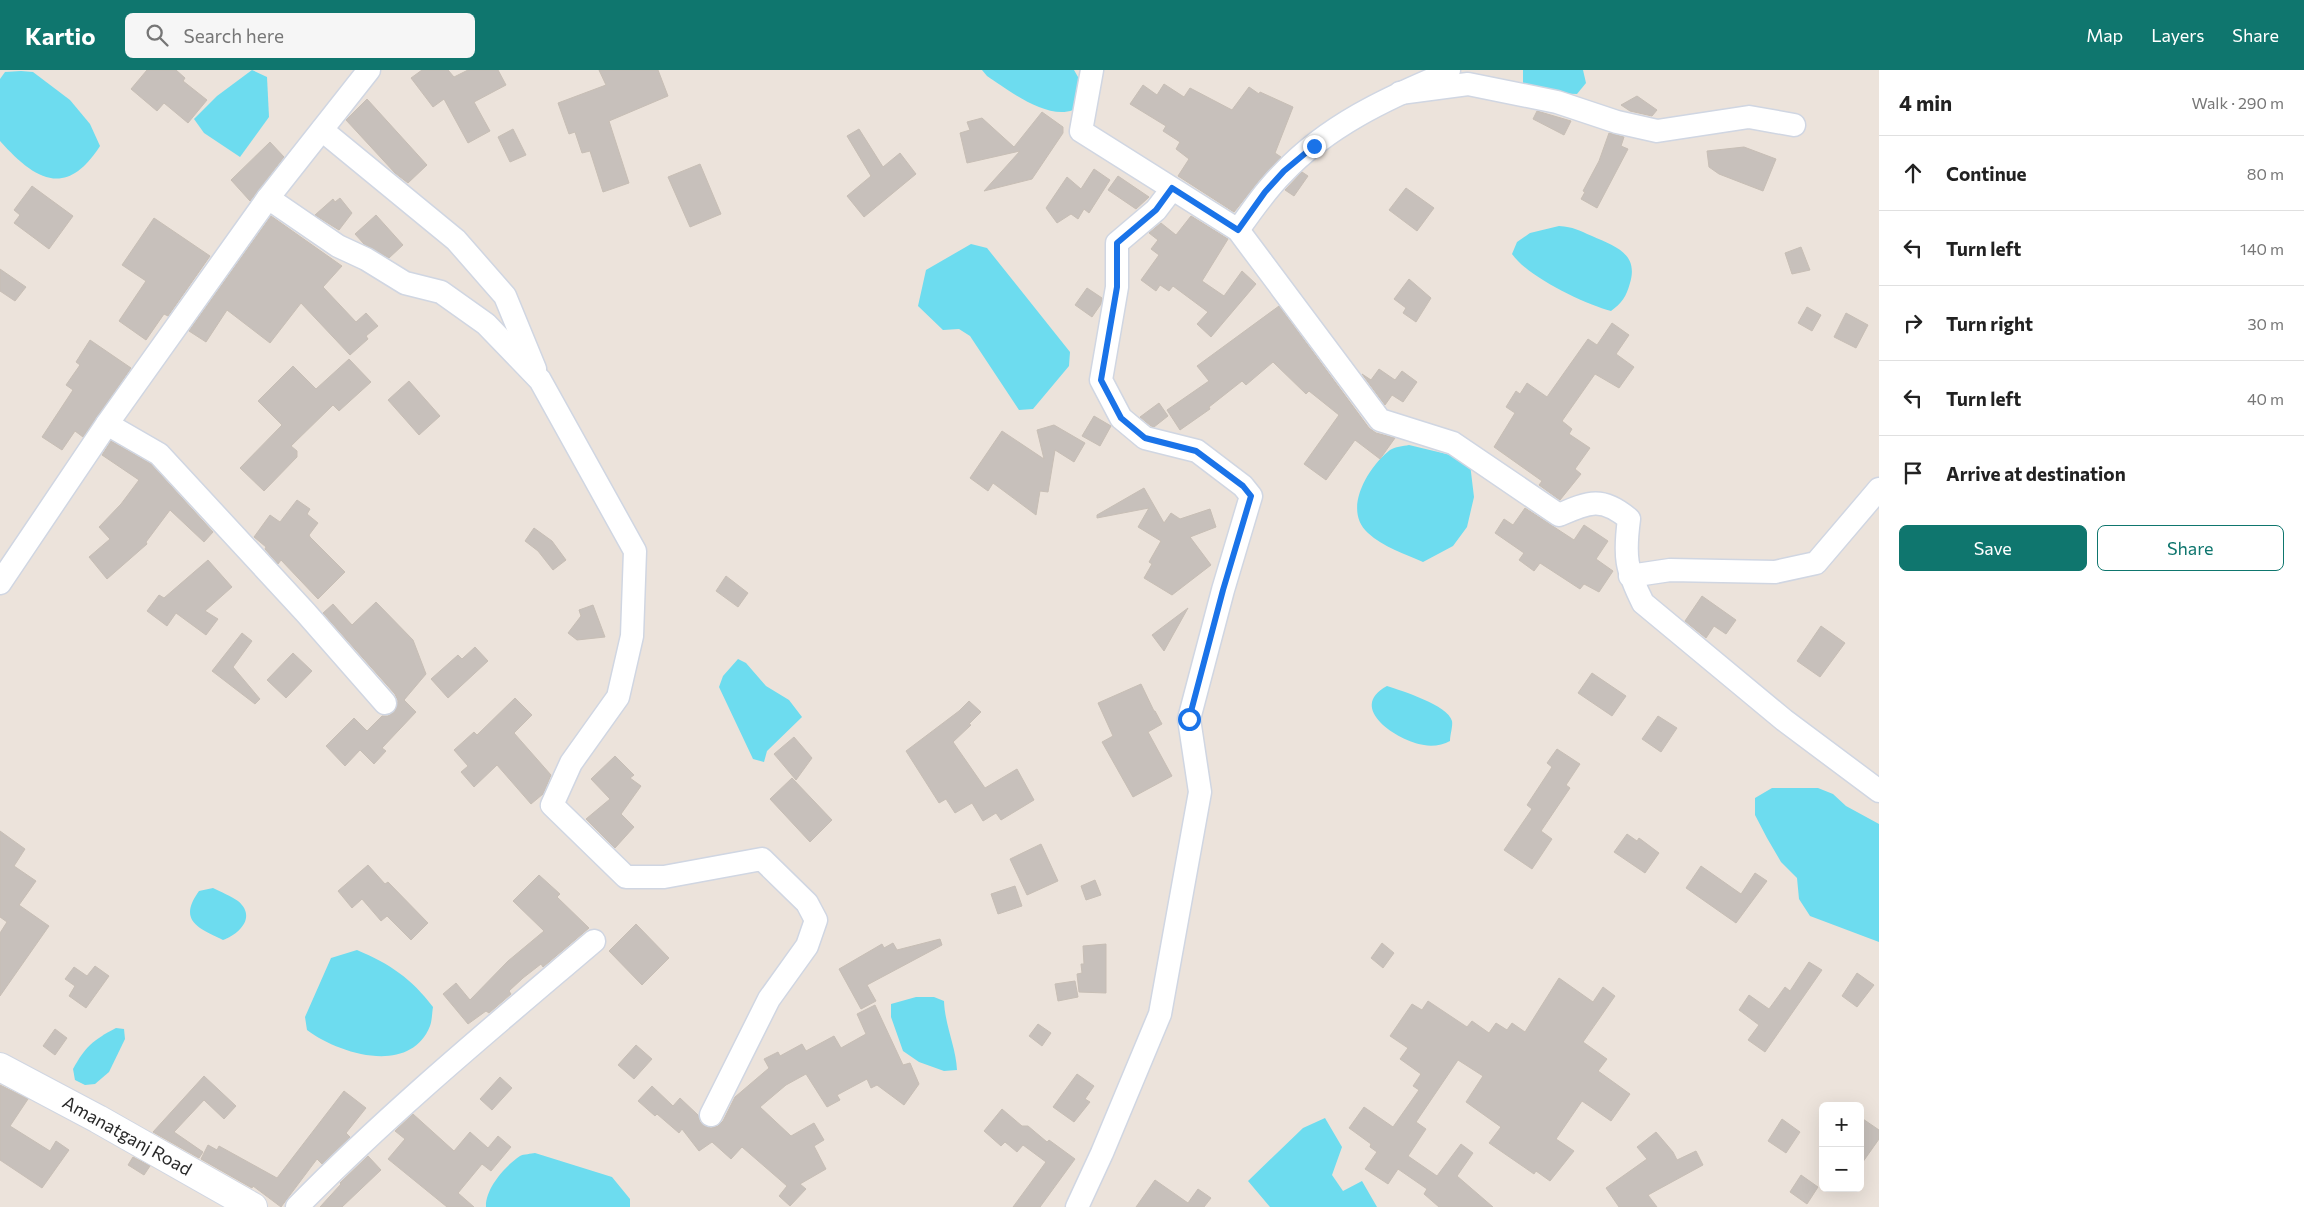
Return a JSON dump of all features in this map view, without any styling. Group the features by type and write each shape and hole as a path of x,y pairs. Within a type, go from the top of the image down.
{"main road":[{"name":"Amanatganj Road","path":"0,1067 98,1118 253,1207"}],"street":[{"path":"0,582 107,424 268,198 369,70"},
{"path":"1092,70 1081,131 1238,230 1380,420 1453,443 1559,514 1588,503 1614,506 1629,519 1625,549 1630,576 1643,603 1784,720 1879,791"},
{"path":"1238,230 1265,192 1284,171 1306,152 1356,116 1400,93 1445,74 1449,70"},
{"path":"1400,93 1468,84 1558,102 1617,122 1657,131 1749,117 1794,125"},
{"path":"322,130 456,240 505,296 540,380 635,551 632,636 618,697 571,763 552,805 626,877 664,877 762,859 807,903 816,920 808,946 769,999 711,1116"},
{"path":"1077,1207 1102,1153 1160,1014 1200,792 1189,719 1223,590 1251,496 1243,486 1196,451 1145,438 1121,418 1101,380 1117,287 1117,243 1156,210 1172,188"},
{"path":"268,198 338,246 366,259 405,283 441,292 486,324 540,380"},
{"path":"107,424 159,454 385,703"},
{"path":"1630,576 1670,570 1775,572 1816,563 1879,488"},
{"path":"297,1207 345,1158 442,1069 594,941"}],"water":[{"path":"252,70 267,77 269,117 240,157 204,133 194,119 217,96"},
{"path":"982,70 1074,70 1082,84 1073,110 1063,112 1052,111 1017,96 987,76"},
{"path":"1523,70 1583,70 1586,83 1577,94 1552,93 1523,83"},
{"path":"5,72 33,72 70,100 90,124 100,146 87,163 75,173 63,178 50,178 38,174 13,155 0,141 0,79"},
{"path":"1559,226 1576,229 1608,243 1623,252 1628,258 1632,273 1630,283 1623,299 1611,311 1572,296 1543,280 1530,272 1512,254 1517,242 1530,233"},
{"path":"971,244 987,248 1070,352 1069,366 1033,409 1019,410 970,336 959,329 943,330 918,306 926,270"},
{"path":"1409,445 1459,457 1470,464 1474,497 1467,527 1453,546 1423,562 1394,550 1374,538 1361,524 1357,513 1361,489 1374,467 1390,450"},
{"path":"738,659 746,663 766,686 789,700 802,717 767,751 764,762 753,759 719,687 723,676"},
{"path":"1387,686 1424,699 1449,715 1452,721 1450,741 1444,744 1427,746 1401,737 1380,722 1374,713 1372,704 1376,695"},
{"path":"1772,788 1818,788 1833,794 1846,806 1879,824 1879,942 1810,916 1799,899 1797,878 1781,862 1755,815 1755,798"},
{"path":"213,888 238,901 246,913 246,919 240,929 223,940 198,927 193,922 191,916 190,909 199,891"},
{"path":"357,950 399,973 433,1007 430,1026 420,1042 407,1051 391,1056 373,1056 337,1047 307,1030 305,1017 331,958"},
{"path":"916,997 934,997 944,1001 957,1070 944,1071 919,1062 903,1051 891,1017 891,1004"},
{"path":"116,1028 124,1029 125,1039 109,1072 95,1084 85,1085 75,1080 73,1069 82,1055 95,1040"},
{"path":"1325,1118 1342,1147 1332,1175 1343,1191 1362,1181 1377,1207 1270,1207 1248,1181 1303,1128"},
{"path":"535,1153 612,1177 630,1199 630,1207 486,1207 492,1186 502,1172 520,1156"}],"building":[{"path":"147,70 176,70 185,78 183,81 207,100 188,123 164,103 157,111 131,89"},
{"path":"422,70 448,70 454,77 468,70 498,70 506,85 474,102 490,131 468,143 444,99 433,107 411,78"},
{"path":"599,70 658,70 668,96 609,121 629,183 603,192 590,151 582,153 575,132 569,134 558,103 606,85"},
{"path":"1164,84 1184,97 1190,88 1232,110 1249,87 1259,94 1260,92 1293,107 1275,153 1281,157 1261,178 1234,212 1178,176 1189,159 1176,149 1180,142 1163,131 1166,126 1130,104 1143,85 1157,95"},
{"path":"1637,96 1657,110 1652,116 1630,111 1621,105"},
{"path":"367,99 427,165 408,183 395,173 346,120"},
{"path":"1537,111 1571,121 1564,135 1533,119"},
{"path":"1042,112 1063,127 1063,133 1032,179 984,191 1020,151 967,163 960,133 970,130 967,122 982,118 1014,147"},
{"path":"513,129 526,155 510,162 498,137"},
{"path":"859,129 883,167 900,153 916,174 864,217 847,196 871,176 847,136"},
{"path":"1609,133 1624,137 1621,146 1628,149 1597,208 1581,199 1585,192 1583,191 1599,161"},
{"path":"270,142 284,157 250,201 231,180"},
{"path":"1744,147 1776,159 1763,191 1719,174 1709,167 1707,151"},
{"path":"700,164 721,214 690,227 668,177"},
{"path":"1094,169 1110,180 1089,213 1084,209 1078,219 1071,214 1057,223 1046,208 1067,177 1081,189"},
{"path":"1302,172 1308,176 1294,196 1285,190"},
{"path":"1118,176 1149,197 1136,209 1108,190"},
{"path":"32,186 73,216 49,249 14,223 20,215 14,210"},
{"path":"1406,188 1434,208 1417,231 1389,210"},
{"path":"340,198 352,213 339,230 315,215 333,199 335,202"},
{"path":"376,215 403,245 389,258 364,244 355,234"},
{"path":"271,216 342,266 323,287 356,322 366,313 378,326 366,336 368,339 350,355 301,303 270,343 227,310 206,342 189,331"},
{"path":"1191,216 1228,239 1202,281 1224,296 1242,271 1256,284 1211,337 1197,324 1208,312 1173,286 1169,291 1160,285 1156,291 1141,280 1159,255 1151,249 1158,240 1149,233 1161,223 1176,235"},
{"path":"154,218 210,256 168,316 164,314 146,340 119,321 146,281 122,265"},
{"path":"1801,247 1810,270 1792,274 1785,253"},
{"path":"0,269 26,287 15,301 0,291"},
{"path":"1409,279 1431,298 1416,322 1403,313 1406,308 1394,299"},
{"path":"1087,288 1102,298 1101,304 1092,317 1075,305"},
{"path":"1279,306 1369,428 1376,433 1395,438 1380,459 1355,440 1326,480 1304,464 1339,415 1309,391 1306,394 1273,362 1246,385 1242,381 1209,407 1210,409 1180,430 1167,410 1209,381 1197,366"},
{"path":"1807,307 1821,315 1812,331 1798,323"},
{"path":"1846,313 1868,325 1856,348 1834,337"},
{"path":"1612,323 1629,335 1616,354 1634,367 1619,388 1595,374 1562,421 1572,429 1569,434 1590,448 1575,469 1581,474 1560,500 1539,485 1542,481 1494,447 1515,413 1506,407 1516,391 1520,394 1527,383 1547,397 1588,339 1597,345"},
{"path":"90,340 131,368 83,437 75,431 62,450 42,437 73,390 66,385 80,365 76,362"},
{"path":"349,359 371,382 339,411 333,405 291,446 297,451 297,457 264,491 240,468 282,425 258,401 293,366 316,389"},
{"path":"1379,369 1395,380 1402,371 1417,382 1403,402 1392,395 1385,405 1362,374 1371,380"},
{"path":"409,381 440,416 419,435 388,400"},
{"path":"1159,403 1168,416 1154,427 1140,417"},
{"path":"1094,416 1111,426 1100,446 1082,436"},
{"path":"1054,425 1085,443 1074,462 1055,450 1048,492 1040,491 1036,515 993,483 988,491 970,478 1002,431 1044,459 1037,430"},
{"path":"111,441 151,464 213,532 204,542 170,510 146,542 147,544 107,579 89,557 110,539 99,527 121,504 139,480 102,455"},
{"path":"1144,488 1164,523 1171,513 1180,519 1210,509 1216,527 1190,537 1211,565 1172,595 1144,578 1152,564 1149,562 1161,541 1138,527 1149,508 1097,518 1097,515"},
{"path":"297,500 310,509 307,514 318,523 309,535 310,537 345,572 318,599 281,560 278,564 265,549 266,547 254,537 270,515 280,522"},
{"path":"1525,508 1574,540 1584,525 1608,541 1596,559 1613,571 1599,592 1584,584 1580,589 1540,563 1534,571 1519,560 1524,553 1495,533 1504,519 1513,525"},
{"path":"534,528 552,541 566,560 553,570 538,551 525,541"},
{"path":"208,560 232,587 205,611 218,619 206,635 176,613 167,626 147,611 159,595 164,598"},
{"path":"726,576 748,593 738,607 716,591"},
{"path":"1702,596 1736,620 1726,634 1714,626 1706,638 1685,621"},
{"path":"376,602 413,640 426,674 404,700 416,712 382,748 386,751 374,764 360,750 345,766 326,746 354,718 367,731 382,716 388,716 394,712 398,701 395,694 323,613 333,604 352,625"},
{"path":"593,605 605,637 577,640 568,633 581,616 579,610"},
{"path":"1188,608 1164,651 1152,635"},
{"path":"1821,626 1845,643 1820,677 1797,661"},
{"path":"242,633 252,641 233,667 260,699 255,704 212,671"},
{"path":"475,647 488,661 448,698 431,679 458,655 462,659"},
{"path":"293,653 312,671 286,698 267,680"},
{"path":"1592,673 1626,696 1612,716 1578,693"},
{"path":"1141,684 1162,724 1148,732 1172,776 1133,797 1102,742 1113,736 1098,703"},
{"path":"515,698 532,715 514,733 551,775 543,794 531,804 497,765 474,787 461,772 468,766 454,750 474,732 477,735"},
{"path":"969,701 981,712 969,724 971,725 953,742 985,788 1017,769 1034,800 1001,820 996,813 983,821 972,803 955,813 946,799 939,803 906,751 959,711"},
{"path":"1658,716 1677,728 1661,752 1642,739"},
{"path":"794,737 812,758 796,780 774,754"},
{"path":"1557,749 1580,764 1566,785 1570,788 1541,831 1552,839 1532,869 1504,850 1532,809 1527,805 1552,767 1547,763"},
{"path":"615,756 634,775 630,778 641,786 621,814 634,827 615,848 586,819 610,799 591,779"},
{"path":"792,778 832,820 810,842 770,799"},
{"path":"0,831 25,849 14,866 36,881 19,905 49,926 0,996 0,933 7,922 0,917"},
{"path":"1627,834 1637,841 1639,838 1659,853 1645,873 1614,852"},
{"path":"1041,844 1058,881 1027,895 1010,859"},
{"path":"368,865 385,884 388,882 428,923 411,940 387,916 381,921 362,899 352,908 338,891"},
{"path":"1701,866 1741,894 1755,873 1767,881 1736,923 1686,888"},
{"path":"539,875 560,894 557,897 589,928 543,967 541,964 523,978 509,991 511,994 489,1013 486,1011 468,1024 443,994 456,983 470,1000 508,961 544,931 513,901"},
{"path":"1095,880 1101,895 1086,900 1081,886"},
{"path":"1015,886 1022,906 998,914 991,894"},
{"path":"636,924 669,958 642,985 609,951"},
{"path":"940,939 942,945 867,985 876,1001 861,1009 839,969 882,944 884,948 893,943 897,950"},
{"path":"1382,943 1394,953 1383,968 1371,958"},
{"path":"1106,944 1106,993 1079,992 1077,974 1082,973 1081,964 1084,964 1083,946"},
{"path":"1809,962 1822,970 1765,1052 1748,1040 1759,1025 1739,1010 1749,995 1769,1009 1785,987 1790,991"},
{"path":"95,966 109,976 86,1008 69,996 75,986 65,979 74,967 87,976"},
{"path":"1857,973 1874,985 1857,1007 1842,996"},
{"path":"1559,978 1593,1002 1603,987 1615,996 1583,1042 1607,1059 1598,1071 1630,1094 1611,1121 1582,1101 1556,1139 1574,1151 1550,1181 1536,1171 1534,1174 1489,1143 1501,1127 1466,1102 1483,1076 1458,1060 1416,1122 1426,1129 1408,1156 1437,1176 1461,1144 1473,1153 1457,1176 1493,1207 1439,1207 1424,1194 1427,1189 1398,1169 1388,1184 1365,1169 1377,1152 1370,1147 1371,1144 1349,1128 1364,1107 1393,1127 1419,1090 1413,1086 1421,1074 1400,1059 1408,1048 1390,1036 1412,1004 1422,1010 1428,1001 1467,1027 1472,1021 1489,1033 1496,1023 1507,1030 1512,1023 1525,1032"},
{"path":"1075,981 1078,997 1058,1001 1055,984"},
{"path":"875,1005 903,1065 910,1063 919,1084 904,1105 877,1085 871,1088 867,1079 837,1095 840,1100 827,1107 806,1074 786,1085 760,1107 791,1136 814,1123 824,1140 814,1146 826,1169 800,1184 806,1189 790,1206 779,1196 787,1186 742,1147 731,1159 712,1142 699,1151 682,1129 679,1133 638,1101 652,1086 673,1106 680,1098 698,1115 700,1122 705,1126 711,1128 718,1126 723,1121 735,1097 769,1068 764,1059 778,1052 780,1056 802,1044 806,1051 834,1036 841,1048 866,1034 857,1014"},
{"path":"1038,1024 1051,1033 1042,1046 1029,1036"},
{"path":"55,1029 67,1038 55,1055 43,1046"},
{"path":"636,1045 652,1059 634,1079 618,1065"},
{"path":"1077,1074 1094,1086 1085,1099 1090,1102 1074,1122 1053,1107"},
{"path":"204,1076 236,1106 224,1119 204,1100 174,1132 203,1152 199,1158 153,1132"},
{"path":"500,1077 512,1088 492,1110 480,1099"},
{"path":"0,1085 28,1099 10,1126 50,1151 56,1141 69,1150 42,1188 0,1160"},
{"path":"344,1091 366,1108 346,1133 350,1137 322,1164 317,1159 281,1207 253,1186 252,1188 201,1159 208,1145 217,1150 219,1146 277,1178"},
{"path":"1002,1109 1022,1126 1028,1126 1047,1142 1049,1140 1075,1159 1040,1207 1013,1207 1046,1162 1023,1145 1017,1152 1005,1142 1001,1146 984,1131"},
{"path":"413,1114 454,1151 470,1132 488,1148 498,1136 511,1147 491,1171 482,1164 458,1193 474,1207 447,1207 388,1159 405,1139 395,1131"},
{"path":"1782,1119 1800,1132 1786,1153 1768,1141"},
{"path":"1864,1120 1879,1130 1879,1139 1864,1160"},
{"path":"1656,1132 1673,1152 1677,1160 1696,1151 1703,1165 1648,1195 1657,1207 1619,1207 1606,1188 1647,1159 1637,1147"},
{"path":"368,1156 381,1170 342,1207 320,1207 340,1183"},
{"path":"133,1157 150,1166 144,1175 128,1165"},
{"path":"1801,1175 1818,1187 1807,1204 1790,1192"},
{"path":"1155,1180 1188,1203 1198,1189 1211,1198 1204,1207 1136,1207"}],"route":[{"path":"1189,719 1223,590 1251,496 1243,486 1196,451 1145,438 1121,418 1101,380 1117,287 1117,243 1156,210 1172,188 1238,230 1265,192 1284,171 1314,146"}]}
